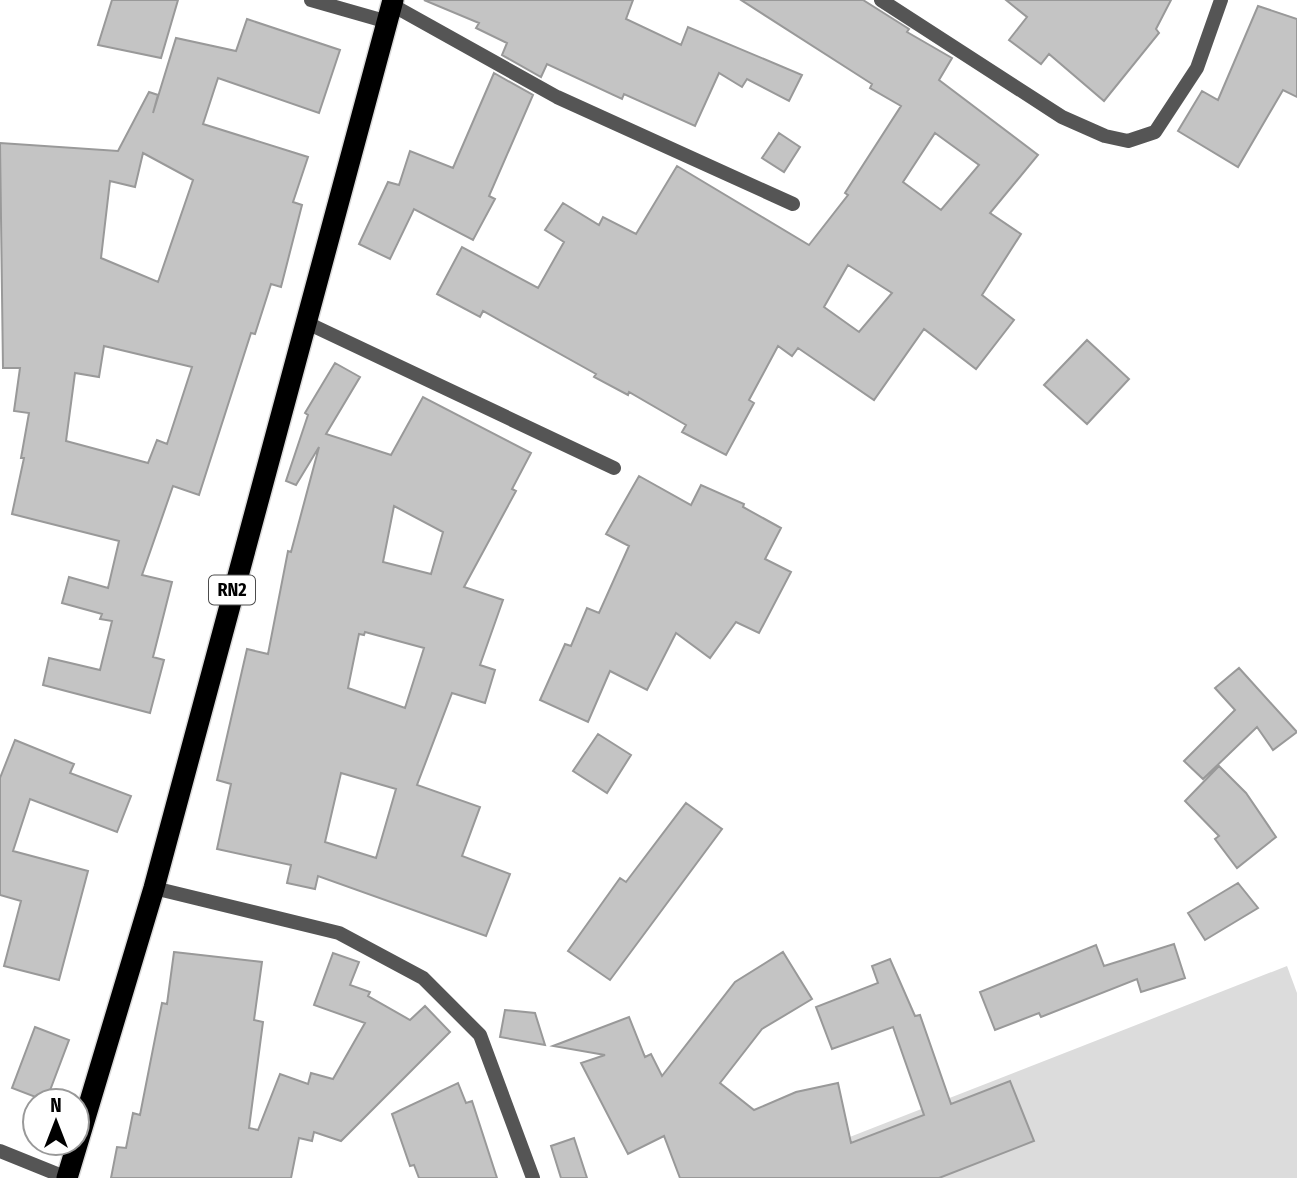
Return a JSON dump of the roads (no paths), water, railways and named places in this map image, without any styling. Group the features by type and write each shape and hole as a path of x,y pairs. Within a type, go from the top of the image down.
{"highway":[{"name":"RN2","path":"67,1178 154,888 391,9"}],"street":[{"path":"311,0 391,9 558,97 793,204"},
{"path":"881,0 1062,117 1105,136 1128,141 1155,132 1198,68 1221,0"},
{"path":"305,321 614,468"},
{"path":"154,888 339,933 423,978 480,1035 533,1178"},
{"path":"0,1152 67,1178"}]}
